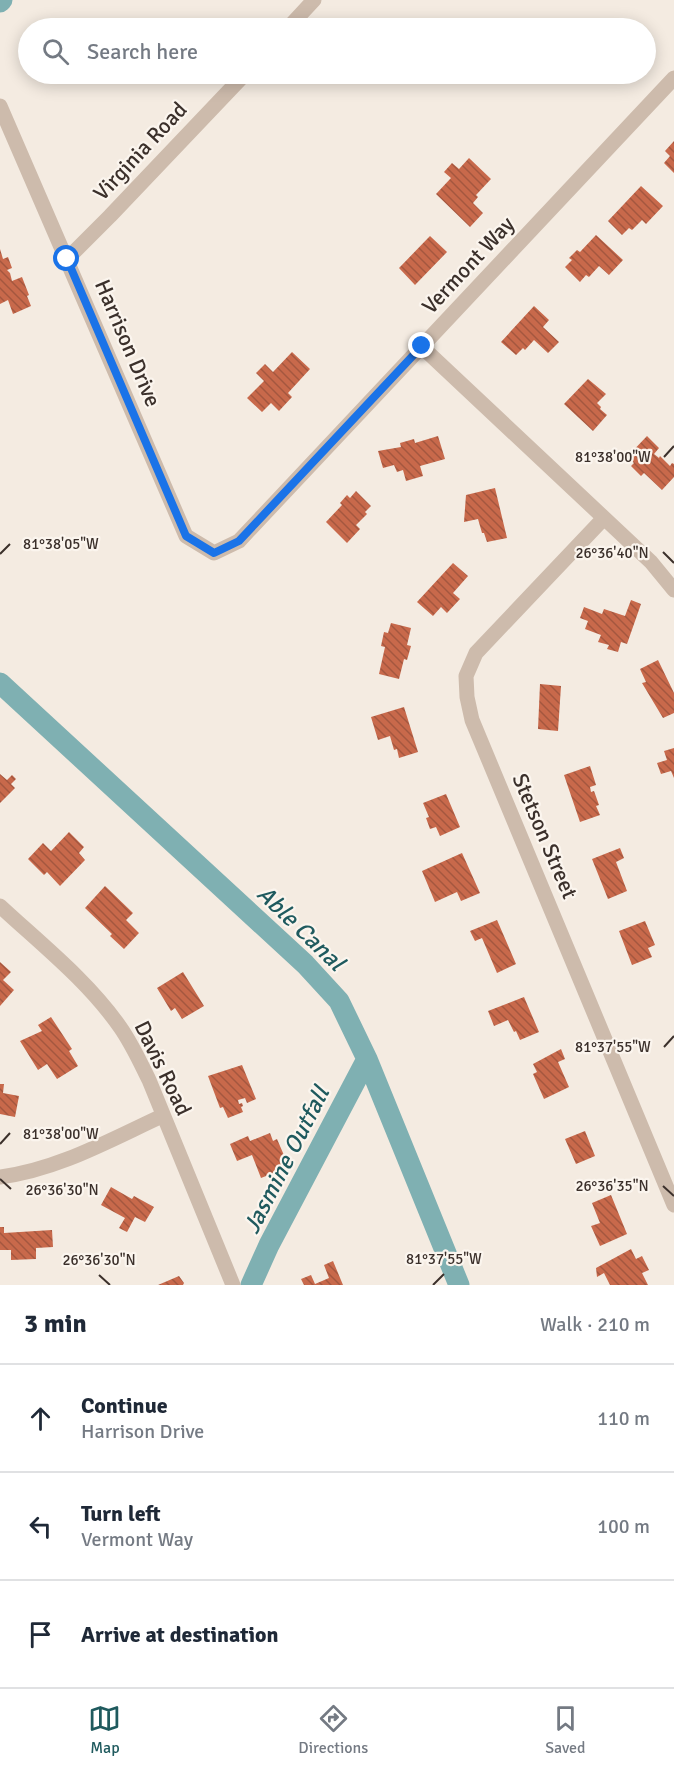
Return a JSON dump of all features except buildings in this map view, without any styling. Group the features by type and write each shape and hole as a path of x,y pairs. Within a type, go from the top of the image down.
{"street":[{"path":"297,18 314,0"},
{"name":"Vermont Way","path":"214,553 239,541 674,78"},
{"name":"Virginia Road","path":"67,259 235,84"},
{"name":"Harrison Drive","path":"0,106 186,536 214,553"},
{"path":"422,346 651,562 674,590"},
{"name":"Stetson Street","path":"604,518 476,653 466,676 466,697 472,720 674,1205"},
{"name":"Davis Road","path":"0,906 80,980 120,1026 149,1080 232,1285"},
{"path":"0,1177 24,1174 49,1166 162,1116"}],"waterway":[{"name":"Able Canal","path":"0,683 305,964 339,1001 367,1059 459,1285"},
{"name":"Jasmine Outfall","path":"251,1285 269,1245 367,1059"}],"route":[{"path":"67,259 186,536 214,553 239,541 422,346"}]}
